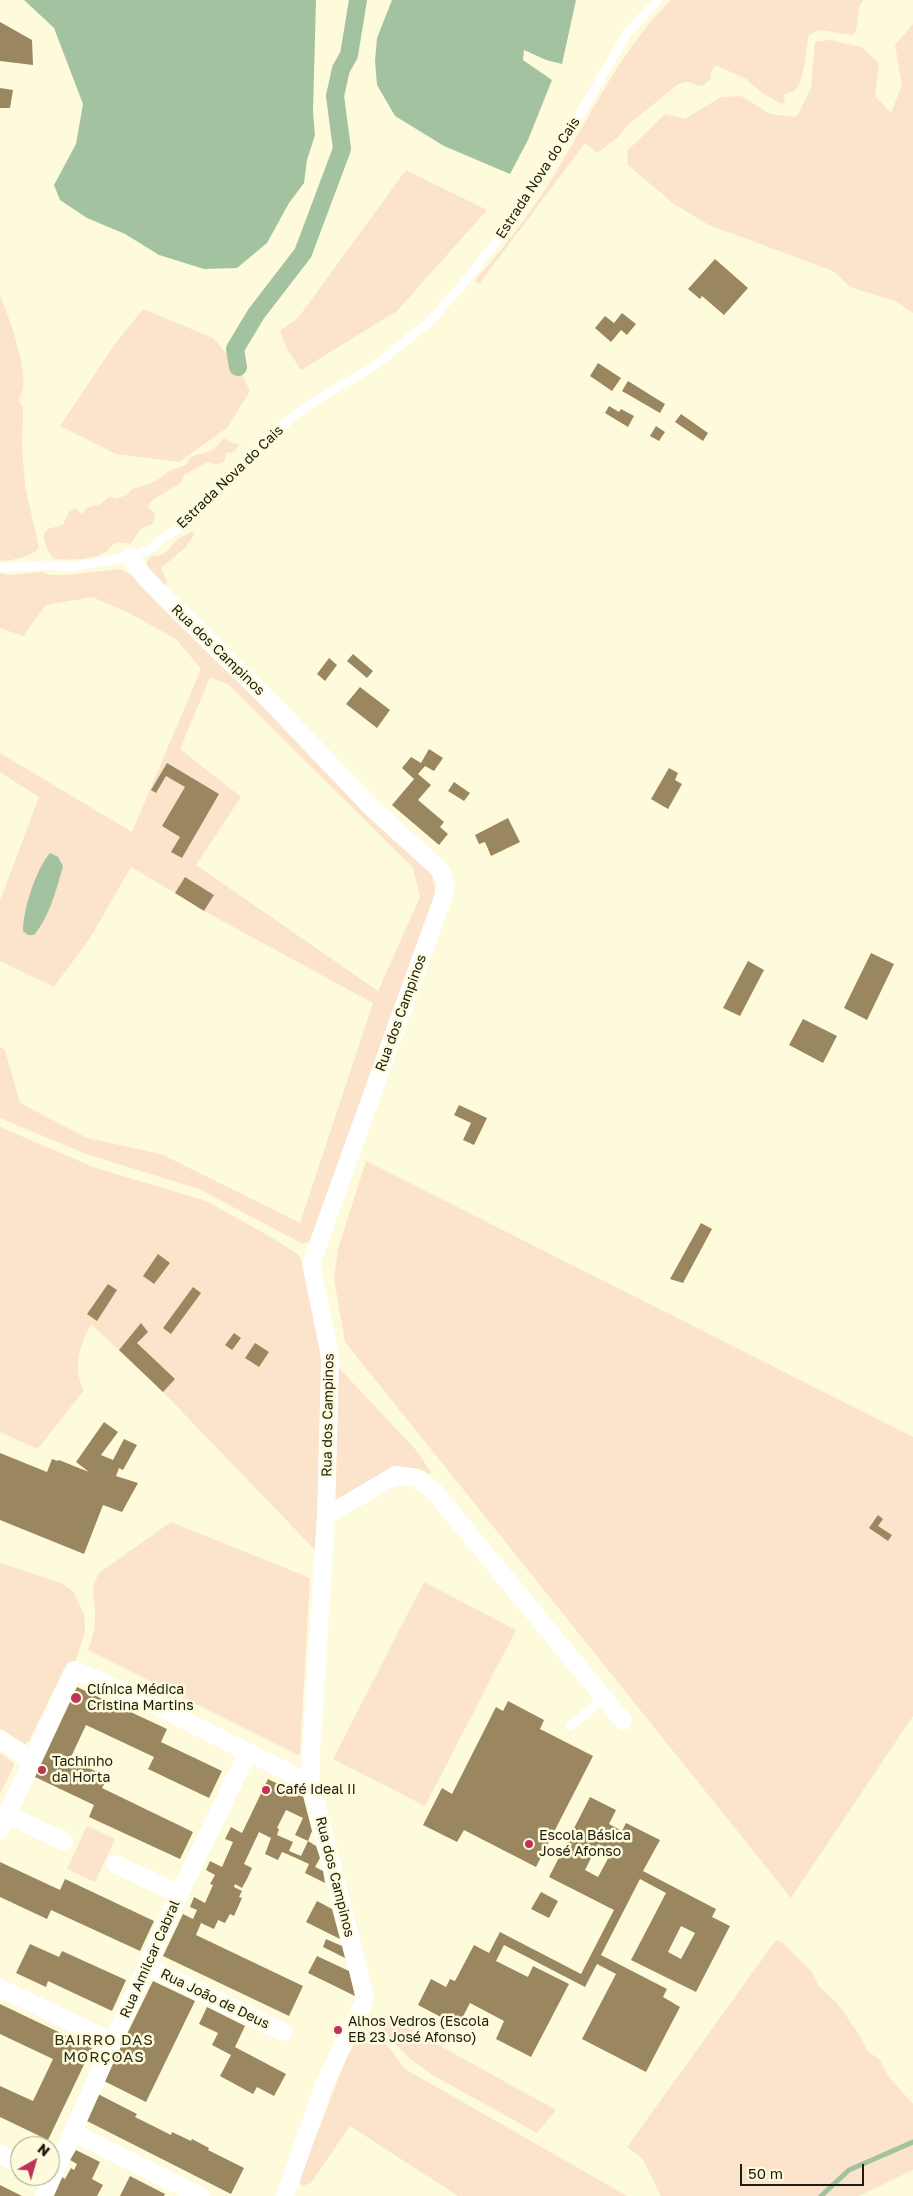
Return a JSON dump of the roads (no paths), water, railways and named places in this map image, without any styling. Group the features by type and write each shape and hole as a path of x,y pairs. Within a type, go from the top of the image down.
{"street":[{"name":"Rua dos Campinos","path":"130,557 143,575 161,594 268,699 372,808 437,867 445,877 446,888 437,914 311,1264 330,1363 326,1516 310,1756 311,1784 364,1993 364,2002 326,2080 285,2196"},
{"path":"326,1516 396,1475 416,1478 433,1490 623,1721"},
{"path":"64,1841 4,1822 74,1670 151,1703 311,1784"},
{"path":"0,1739 32,1761"},
{"name":"Rua Amilcar Cabral","path":"60,2157 73,2132 178,1894 248,1752"},
{"path":"115,1864 178,1894"},
{"name":"Rua João de Deus","path":"147,1966 283,2032"},
{"path":"0,1988 113,2042"},
{"path":"73,2132 200,2196"}],"lane":[{"name":"Estrada Nova do Cais","path":"0,568 47,565 70,568 130,557 148,550 182,525 211,498 268,438 293,417 307,406 374,366 430,321 468,278 516,216 568,135 627,33 658,0"},
{"path":"570,1726 604,1698"}],"waterway":[{"path":"238,367 235,349 256,314 303,253 342,149 335,96 341,69 349,55 358,0"},
{"path":"821,2196 849,2170 913,2142"}],"place":[{"name":"Clínica Médica Cristina Martins","path":"76,1698"},
{"name":"Tachinho da Horta","path":"42,1770"},
{"name":"Café Ideal II","path":"266,1790"},
{"name":"Escola Básica José Afonso","path":"529,1844"},
{"name":"Alhos Vedros (Escola EB 23 José Afonso)","path":"338,2030"}],"district":[{"name":"BAIRRO DAS MORÇOAS","path":"104,2048"}]}
